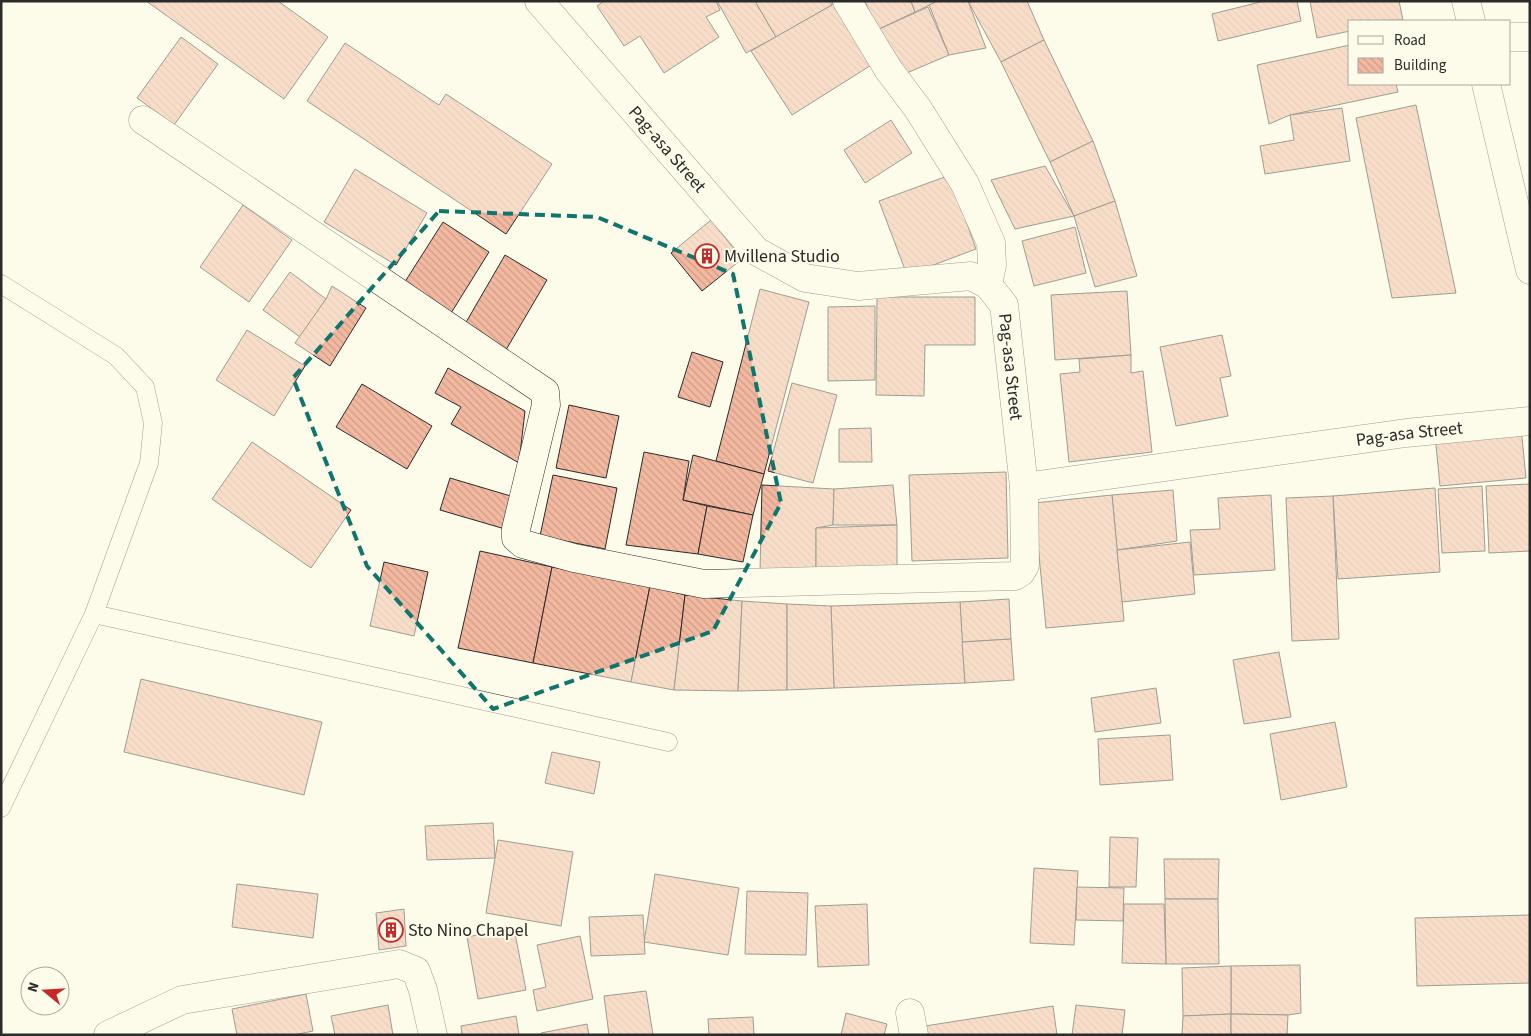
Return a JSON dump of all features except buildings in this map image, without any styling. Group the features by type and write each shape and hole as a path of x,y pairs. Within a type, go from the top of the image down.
{"street":[{"name":"Pag-asa Street","path":"539,1 756,251 805,278 858,286 971,276 988,285 1004,305 1024,487 1406,433 1530,422"},
{"path":"848,1 888,69 918,109 965,184 991,243 992,265 988,285"},
{"path":"1466,1 1471,20"},
{"path":"1511,37 1530,37"},
{"path":"1486,85 1530,270"},
{"path":"144,120 545,392 546,405 516,529 516,538 522,544 574,558 704,584 1015,576 1021,572 1025,565 1024,487"},
{"path":"108,1035 182,1000 399,964 416,971 423,990 433,1035"}],"lane":[{"path":"1,284 116,356 145,387 153,423 149,464 94,614 1,808"},
{"path":"94,614 668,742"}],"highlighted area":[{"path":"439,211 597,217 733,274 781,503 713,631 493,709 367,566 293,378"}],"place":[{"name":"Mvillena Studio","path":"707,256"},
{"name":"Sto Nino Chapel","path":"391,930"}]}
